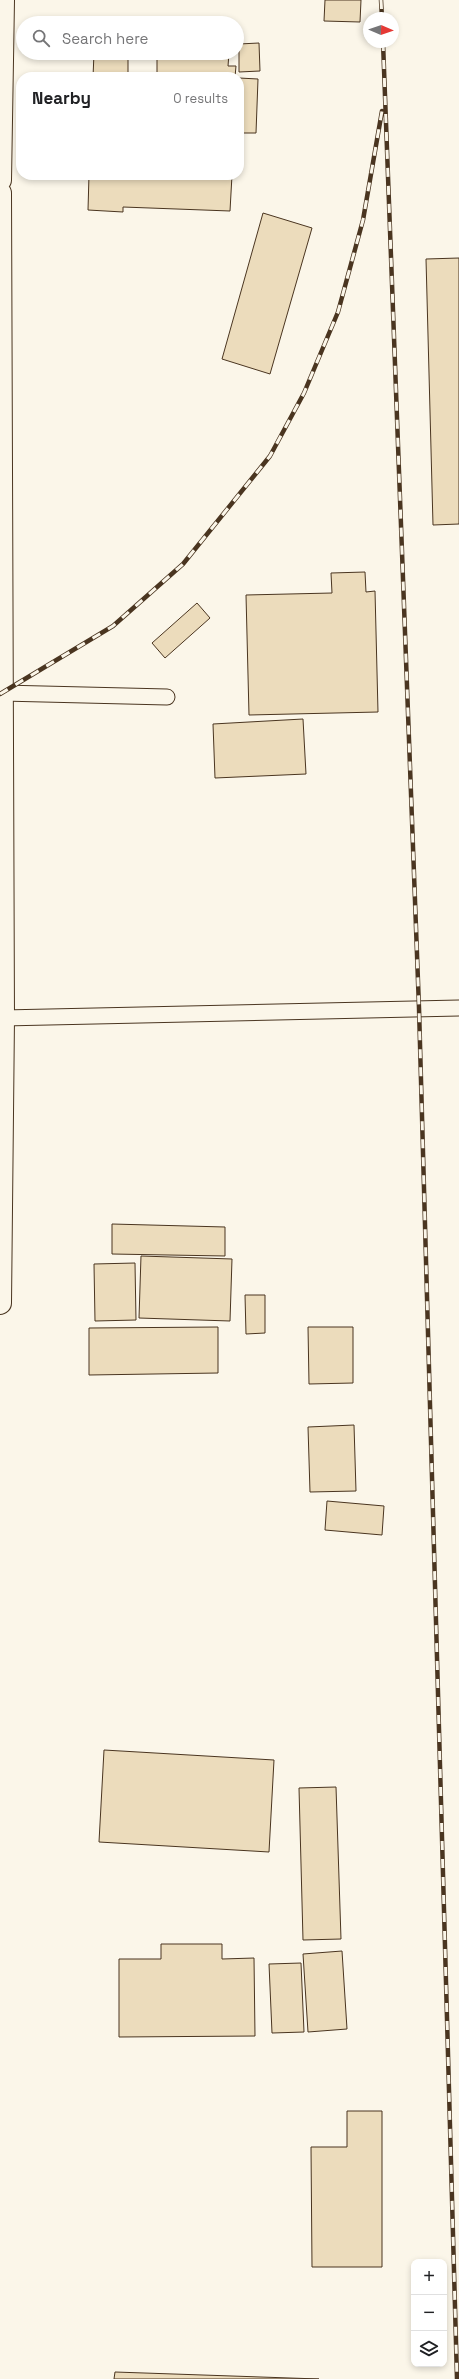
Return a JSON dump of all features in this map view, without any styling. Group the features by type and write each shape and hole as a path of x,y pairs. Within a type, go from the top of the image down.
{"street":[{"path":"0,180 3,0"},
{"path":"0,193 3,1018 0,1303"}],"lane":[{"path":"2,692 167,697"},
{"path":"3,1018 459,1008"}],"building":[{"path":"325,0 361,0 360,22 324,21"},
{"path":"259,43 260,71 239,72 239,60 244,60 244,44"},
{"path":"94,60 128,60 128,72 93,72"},
{"path":"157,60 228,60 228,66 236,66 235,72 157,72"},
{"path":"244,78 258,79 256,133 244,133"},
{"path":"89,180 232,180 230,211 123,207 123,212 88,210"},
{"path":"263,213 312,228 270,374 222,359"},
{"path":"459,258 459,524 433,525 426,259"},
{"path":"365,572 366,592 375,591 378,712 249,715 246,595 332,593 331,573"},
{"path":"197,603 210,618 165,658 152,643"},
{"path":"303,719 306,774 215,778 213,724"},
{"path":"112,1224 225,1227 225,1256 112,1254"},
{"path":"141,1256 232,1259 230,1321 139,1318"},
{"path":"135,1263 136,1320 95,1321 94,1264"},
{"path":"245,1295 265,1295 265,1333 246,1334"},
{"path":"218,1327 218,1373 89,1375 89,1328"},
{"path":"308,1327 353,1327 353,1383 309,1384"},
{"path":"354,1425 356,1491 310,1492 308,1427"},
{"path":"327,1501 384,1506 382,1535 325,1530"},
{"path":"104,1750 274,1760 269,1852 99,1842"},
{"path":"336,1787 341,1939 303,1940 299,1788"},
{"path":"161,1944 222,1944 222,1959 254,1958 255,2036 119,2037 119,1959 161,1959"},
{"path":"342,1951 347,2029 308,2032 303,1954"},
{"path":"301,1963 304,2032 272,2033 269,1964"},
{"path":"347,2111 382,2111 382,2267 312,2267 311,2147 347,2147"},
{"path":"115,2372 319,2379 114,2379"}],"railway":[{"path":"381,0 382,12"},
{"path":"383,48 419,1008 457,2379"},
{"path":"0,694 113,626 183,564 270,456 304,393 338,312 363,220 382,111"}]}
